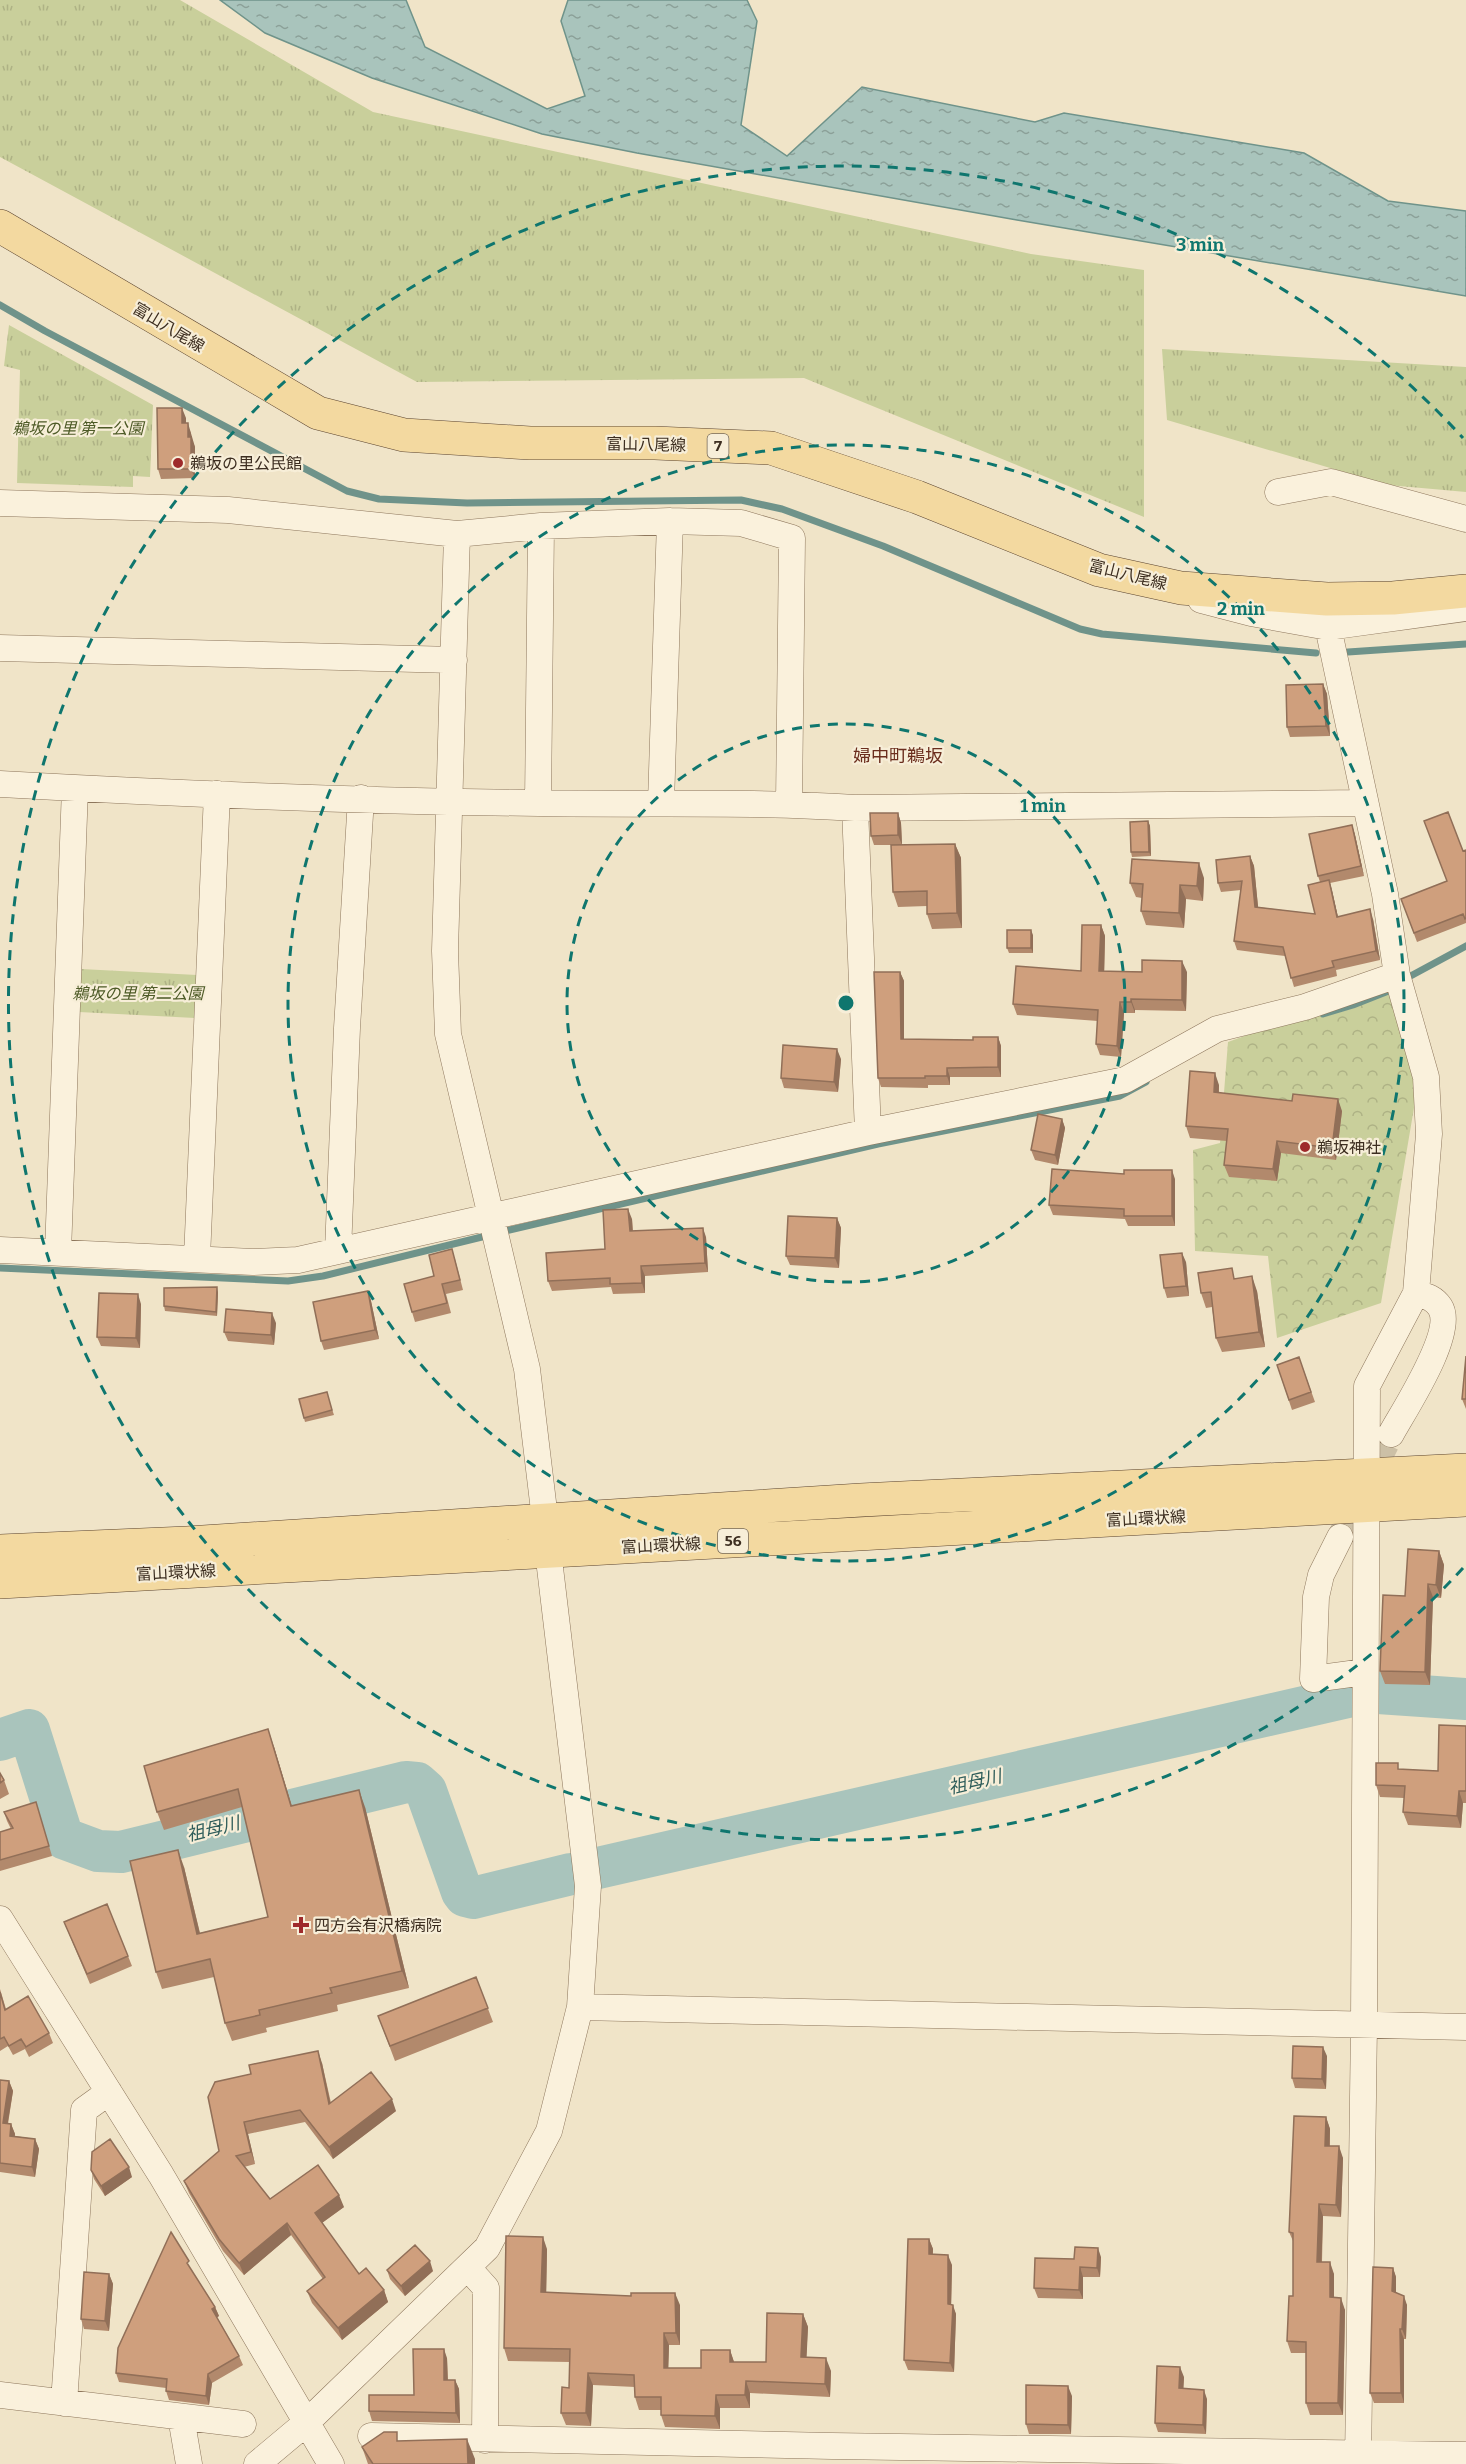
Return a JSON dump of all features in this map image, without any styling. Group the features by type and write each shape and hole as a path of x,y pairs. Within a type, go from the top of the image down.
{"main road":[{"name":"富山八尾線","path":"0,226 318,413 404,435 530,443 655,443 771,448 917,497 1100,570 1181,588 1327,599 1393,598 1466,591"},
{"name":"富山環状線","path":"0,1582 548,1551 1367,1490 1466,1470"},
{"name":"富山環状線","path":"0,1551 187,1543 545,1519 1367,1490 1466,1500"}],"street":[{"path":"1278,492 1331,482 1466,519"},
{"path":"0,503 228,510 457,534 541,525 670,521 741,523 792,538 789,804"},
{"path":"661,803 670,521"},
{"path":"538,803 541,525"},
{"path":"457,534 445,951 448,1034 527,1370 545,1519"},
{"path":"1100,570 1137,584 1251,613 1328,627 1466,608"},
{"path":"1328,627 1385,894 1398,980 1426,1077 1429,1134 1416,1293 1367,1386 1364,2024 1358,2459"},
{"path":"0,648 453,660"},
{"path":"0,784 217,794 538,803 789,804 855,808 1364,803"},
{"path":"58,1252 75,788"},
{"path":"197,1258 217,794"},
{"path":"338,1251 347,1028 361,798"},
{"path":"855,808 868,1132"},
{"path":"0,1250 254,1262 298,1260 868,1132 1125,1080 1216,1029 1398,980"},
{"path":"1391,1434 1436,1353 1442,1324 1441,1308 1432,1298 1416,1293"},
{"path":"1340,1537 1322,1575 1316,1597 1313,1679 1365,1672"},
{"path":"257,2464 306,2423 487,2248 549,2131 580,2007 588,1886 548,1551"},
{"path":"0,1919 161,2175 331,2464"},
{"path":"580,2007 1466,2027"},
{"path":"64,2403 84,2110 109,2092"},
{"path":"468,2268 486,2288 485,2440"},
{"path":"0,2394 243,2424"},
{"path":"181,2417 189,2464"},
{"path":"371,2436 1358,2459 1466,2455"}],"green space":[{"path":"0,0 180,0 373,112 1031,254 1144,270 1144,517 804,378 417,382 0,157"},
{"name":"鵜坂の里 第一公園","path":"9,325 153,405 150,477 133,476 133,487 17,483 20,370 4,366"},
{"path":"1162,349 1466,367 1466,492 1388,485 1167,420"},
{"name":"鵜坂の里 第二公園","path":"81,969 197,975 195,1018 79,1012"},
{"path":"1388,984 1417,1090 1381,1303 1277,1338 1268,1256 1195,1251 1193,1150 1220,1143 1228,1042"}],"water":[{"path":"220,0 406,0 425,47 547,109 585,96 561,21 568,0 747,0 757,21 741,125 787,156 862,87 1035,122 1064,113 1304,153 1388,201 1466,211 1466,296 1017,220 542,134 372,78 265,33"}],"building":[{"name":"鵜坂の里公民館","path":"157,408 182,408 182,423 188,423 188,437 191,437 191,469 158,469"},
{"path":"1323,684 1326,726 1287,727 1286,685"},
{"path":"1448,812 1463,851 1466,850 1466,918 1463,914 1414,933 1401,899 1447,881 1424,821"},
{"path":"870,813 898,813 898,835 871,836"},
{"path":"1148,821 1149,852 1131,852 1130,822"},
{"path":"1352,825 1361,866 1318,876 1309,834"},
{"path":"955,844 957,913 927,914 927,891 893,892 891,845"},
{"path":"1250,856 1255,907 1315,914 1308,885 1329,880 1337,917 1370,909 1376,951 1332,961 1334,967 1291,978 1283,947 1234,941 1242,881 1218,883 1216,860"},
{"path":"1132,859 1199,863 1197,886 1180,885 1179,913 1141,911 1143,884 1130,883"},
{"path":"1082,925 1101,925 1099,971 1142,972 1142,960 1182,961 1182,1000 1131,999 1131,1002 1120,1002 1117,1046 1096,1044 1098,1010 1013,1004 1016,966 1081,971"},
{"path":"1007,930 1031,930 1031,948 1007,948"},
{"path":"874,972 900,972 901,1039 973,1040 973,1037 998,1037 998,1067 947,1068 947,1076 878,1078"},
{"path":"783,1045 837,1049 834,1082 781,1078"},
{"path":"1190,1071 1215,1073 1214,1092 1292,1101 1293,1094 1338,1099 1332,1148 1277,1141 1273,1169 1224,1165 1228,1129 1186,1126"},
{"path":"1038,1114 1062,1119 1055,1155 1031,1150"},
{"path":"1052,1169 1124,1174 1124,1170 1172,1170 1172,1216 1124,1216 1124,1209 1049,1205"},
{"path":"628,1209 630,1231 703,1228 705,1263 641,1266 642,1283 610,1284 610,1278 548,1281 546,1253 605,1249 603,1210"},
{"path":"788,1216 837,1218 835,1258 786,1256"},
{"path":"452,1249 460,1280 442,1284 447,1303 412,1312 404,1284 434,1276 429,1255"},
{"path":"1182,1253 1186,1286 1164,1288 1160,1255"},
{"path":"1232,1268 1234,1279 1252,1276 1259,1332 1216,1338 1211,1292 1201,1293 1198,1273"},
{"path":"217,1287 216,1312 164,1306 164,1288"},
{"path":"368,1291 375,1330 321,1341 313,1302"},
{"path":"99,1293 138,1294 136,1338 97,1337"},
{"path":"226,1309 272,1313 271,1335 224,1332"},
{"path":"1466,1356 1466,1399 1462,1399"},
{"path":"1299,1357 1311,1392 1289,1400 1277,1365"},
{"path":"327,1392 332,1410 304,1418 299,1399"},
{"path":"1408,1549 1439,1551 1436,1585 1428,1584 1425,1672 1380,1671 1383,1595 1405,1596"},
{"path":"1439,1725 1466,1726 1466,1791 1459,1791 1457,1816 1403,1812 1405,1786 1376,1785 1376,1763 1398,1763 1398,1769 1438,1771"},
{"path":"268,1729 291,1806 359,1790 402,1971 330,1988 332,1993 259,2010 260,2015 225,2023 210,1959 156,1972 130,1861 178,1850 197,1934 268,1917 238,1789 157,1812 144,1766"},
{"path":"36,1802 49,1846 0,1860 0,1832 13,1828 4,1812"},
{"path":"107,1904 128,1956 87,1974 64,1922"},
{"path":"476,1977 488,2008 390,2046 378,2016"},
{"path":"0,1992 5,2010 28,1996 49,2033 26,2047 21,2039 9,2046 4,2037 0,2039"},
{"path":"1293,2046 1323,2047 1322,2079 1292,2078"},
{"path":"318,2051 329,2104 371,2072 392,2099 329,2147 300,2110 244,2122 251,2152 236,2156 270,2199 318,2165 339,2195 315,2213 359,2274 366,2268 384,2290 338,2328 307,2291 325,2277 287,2223 239,2263 219,2239 184,2181 219,2151 208,2097 215,2082 251,2074 249,2065"},
{"path":"0,2080 9,2081 3,2123 11,2124 10,2136 35,2139 32,2167 0,2163"},
{"path":"1294,2116 1326,2117 1325,2146 1339,2146 1336,2205 1319,2204 1317,2262 1330,2262 1330,2297 1341,2298 1338,2403 1306,2403 1306,2342 1287,2341 1289,2296 1293,2296 1293,2233 1289,2232"},
{"path":"110,2139 129,2167 101,2186 91,2170 92,2152"},
{"path":"171,2232 189,2261 187,2263 215,2307 212,2309 239,2356 208,2374 206,2396 166,2391 167,2379 116,2373 118,2348"},
{"path":"506,2236 543,2237 541,2292 631,2296 631,2293 675,2293 676,2333 664,2333 664,2368 701,2368 701,2350 730,2350 730,2362 766,2362 767,2313 803,2314 801,2357 826,2358 825,2384 746,2381 745,2395 716,2395 715,2416 661,2415 661,2397 635,2397 634,2375 588,2373 586,2413 561,2413 562,2387 569,2388 570,2349 504,2348"},
{"path":"908,2239 929,2239 929,2254 948,2255 948,2304 953,2305 950,2363 904,2360"},
{"path":"415,2245 430,2261 401,2286 387,2270"},
{"path":"1075,2247 1098,2248 1097,2268 1080,2267 1079,2290 1034,2288 1035,2258 1074,2259"},
{"path":"1373,2267 1393,2268 1392,2291 1404,2296 1402,2329 1400,2329 1401,2393 1370,2393"},
{"path":"84,2272 109,2274 105,2321 81,2319"},
{"path":"413,2349 444,2349 444,2380 455,2380 456,2413 369,2411 369,2395 414,2395"},
{"path":"1157,2366 1180,2367 1179,2388 1204,2390 1203,2425 1155,2423"},
{"path":"1026,2385 1068,2386 1068,2425 1026,2424"},
{"path":"384,2432 397,2432 397,2441 467,2439 468,2464 373,2464 362,2447"}],"waterway":[{"path":"0,305 347,491 379,499 467,503 741,500 782,509 883,546 1080,629 1102,634 1316,653"},
{"path":"1348,652 1466,644"},
{"path":"1405,979 1466,946"},
{"path":"1323,1014 1386,992"},
{"path":"501,1232 878,1144 1120,1096 1146,1082"},
{"path":"0,1268 288,1281 323,1276 490,1235"},
{"name":"祖母川","path":"1378,1693 1466,1699"},
{"name":"祖母川","path":"598,1868 1352,1696"},
{"name":"祖母川","path":"0,1740 29,1730 63,1838 98,1851 121,1852 406,1782 417,1783 426,1791 465,1896 473,1898 571,1874"}],"tunnel":[{"path":"1340,1537 1391,1434"}],"place":[{"name":"鵜坂の里公民館","path":"178,463"},
{"name":"鵜坂神社","path":"1305,1147"},
{"name":"四方会有沢橋病院","path":"301,1925"}],"district":[{"name":"婦中町鵜坂","path":"898,756"}]}
